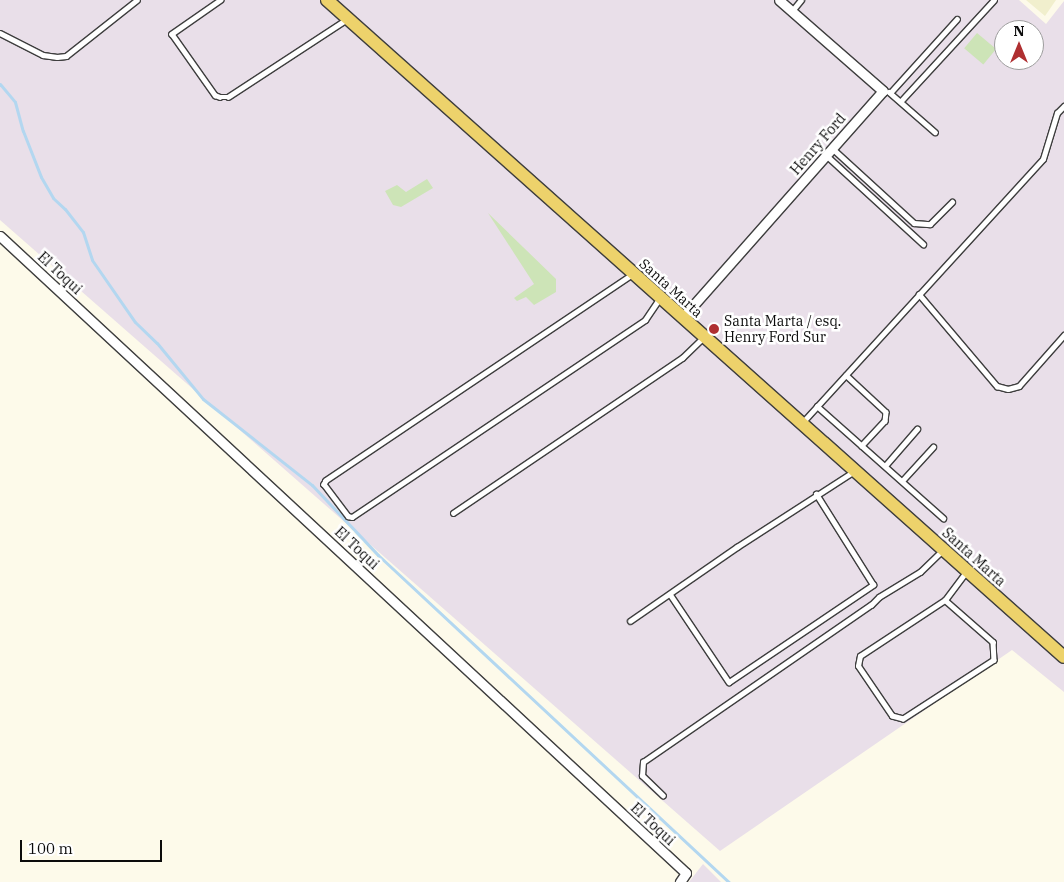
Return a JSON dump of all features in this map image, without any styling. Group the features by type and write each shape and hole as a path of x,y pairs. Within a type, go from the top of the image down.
{"main road":[{"name":"Santa Marta","path":"326,0 1064,657"}],"street":[{"path":"779,0 887,92"},
{"name":"Henry Ford","path":"682,318 829,152 887,92"},
{"name":"El Toqui","path":"0,236 686,874 680,882"}],"lane":[{"path":"0,33 43,55 66,56 137,0"},
{"path":"221,0 172,34 215,95 220,97 228,97 348,19"},
{"path":"792,11 801,0"},
{"path":"901,101 994,0"},
{"path":"935,132 901,101 887,92 957,18"},
{"path":"801,424 1043,159 1057,113 1064,106"},
{"path":"829,152 914,222 930,224 952,202"},
{"path":"829,152 923,244"},
{"path":"633,274 326,481 324,484 348,516 352,517 360,512 644,320 660,298"},
{"path":"919,294 997,386 1008,389 1020,386 1064,335"},
{"path":"452,513 682,358 704,337"},
{"path":"846,374 886,412 884,421 862,446"},
{"path":"818,406 943,518"},
{"path":"885,466 917,429"},
{"path":"902,481 933,447"},
{"path":"630,621 816,494 855,471"},
{"path":"670,594 729,682 873,585 816,494"},
{"path":"662,796 642,776 643,762 871,605 879,597 920,572 943,550"},
{"path":"945,600 993,642 994,660 903,719 892,716 858,666 860,656 945,600 967,571"}],"shaded area":[{"path":"0,0 1019,0 1042,20 994,20 994,70 1044,70 1044,22 1046,24 1064,1 1064,692 1012,650 720,851 0,220"},
{"path":"1026,0 1056,0 1045,16"},
{"path":"703,864 721,882 689,882"}],"green space":[{"path":"977,33 994,47 994,52 983,64 964,48"},
{"path":"427,179 433,188 401,207 393,205 385,191 397,185 406,192"},
{"path":"488,213 556,279 556,292 534,305 526,297 517,301 514,298 534,284"}],"waterway":[{"path":"0,84 15,102 23,131 41,177 53,198 65,209 83,232 92,260 135,322 157,343 203,399 312,485 378,555 729,882"}],"place":[{"name":"Santa Marta / esq. Henry Ford Sur","path":"714,329"}]}
